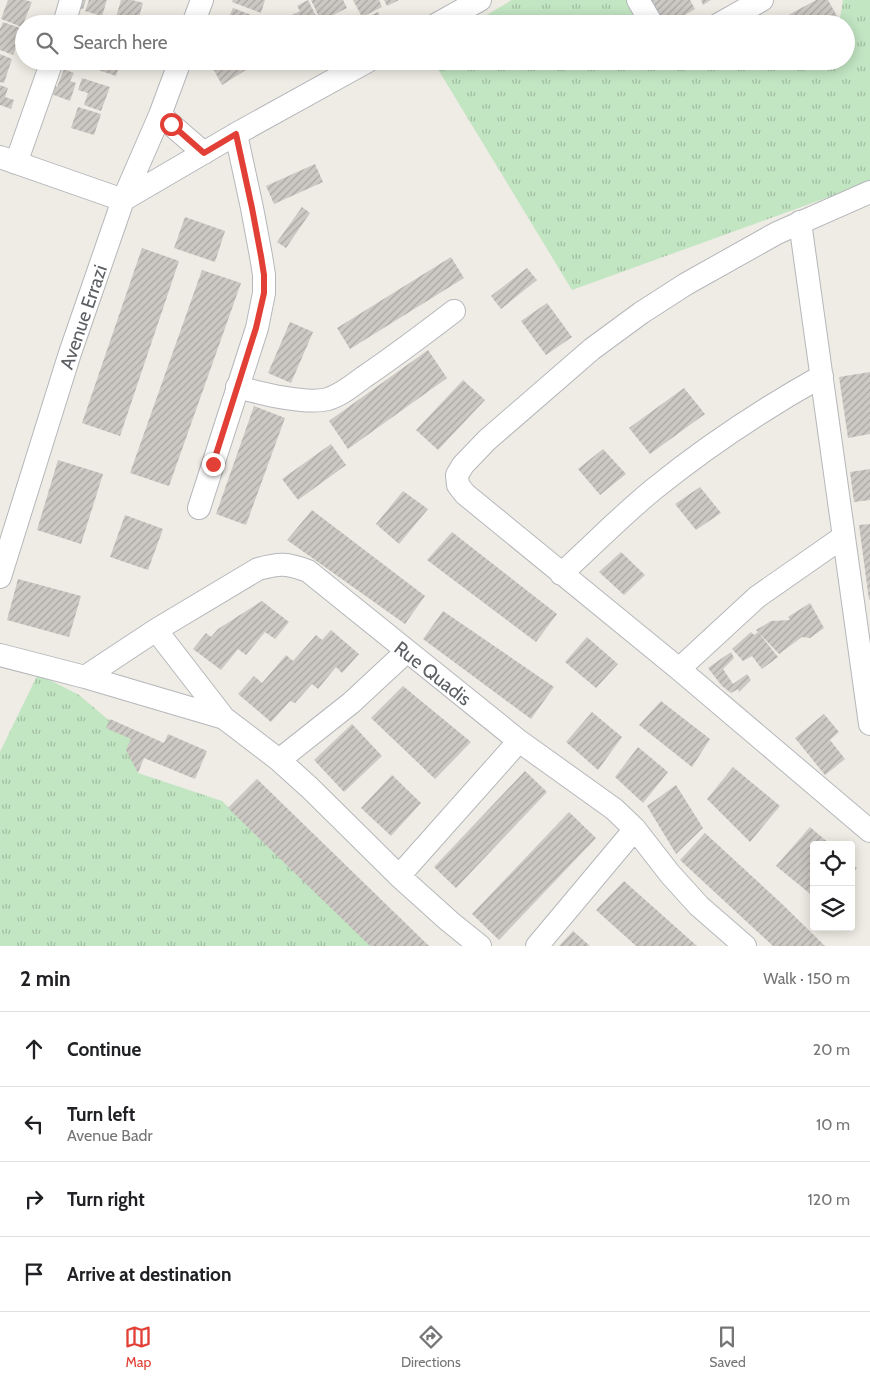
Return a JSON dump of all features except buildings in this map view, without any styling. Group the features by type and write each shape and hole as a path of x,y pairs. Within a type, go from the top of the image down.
{"street":[{"path":"67,15 71,0"},
{"path":"196,15 202,0"},
{"path":"453,15 480,0"},
{"path":"638,0 647,15"},
{"path":"735,15 762,0"},
{"path":"48,70 8,160 123,200 236,134 352,70"},
{"name":"Avenue Errazi","path":"0,577 70,353 123,200 160,115 177,70"},
{"path":"160,115 204,153"},
{"path":"198,508 256,328 264,293 252,208 236,134"},
{"path":"870,192 800,222 686,284 641,313 592,349 487,440 463,465 457,475 458,485 465,494 679,669 870,831"},
{"path":"800,222 870,724"},
{"path":"237,387 259,393 313,401 328,399 341,393 408,347 454,311"},
{"path":"561,574 653,490 717,441 788,395 822,376"},
{"path":"679,669 757,597 843,537"},
{"name":"Rue Quadis","path":"85,677 156,630 258,569 276,564 290,564 308,572 406,652 519,740 614,809 635,829 670,874 699,906 745,946"},
{"path":"156,630 224,718 280,760 398,876 480,946"},
{"path":"280,760 351,703 406,652"},
{"path":"0,655 85,677 224,718"},
{"path":"398,876 519,740"},
{"path":"537,946 635,829"}],"green space":[{"path":"512,0 633,0 642,15 486,15"},
{"path":"843,0 870,0 870,182 572,290 438,70 855,70 855,15 840,15"},
{"path":"38,674 79,695 131,739 138,773 222,801 372,946 0,946 0,752"}],"route":[{"path":"171,124 204,153 236,134 264,275 264,293 256,328 213,464"}]}
